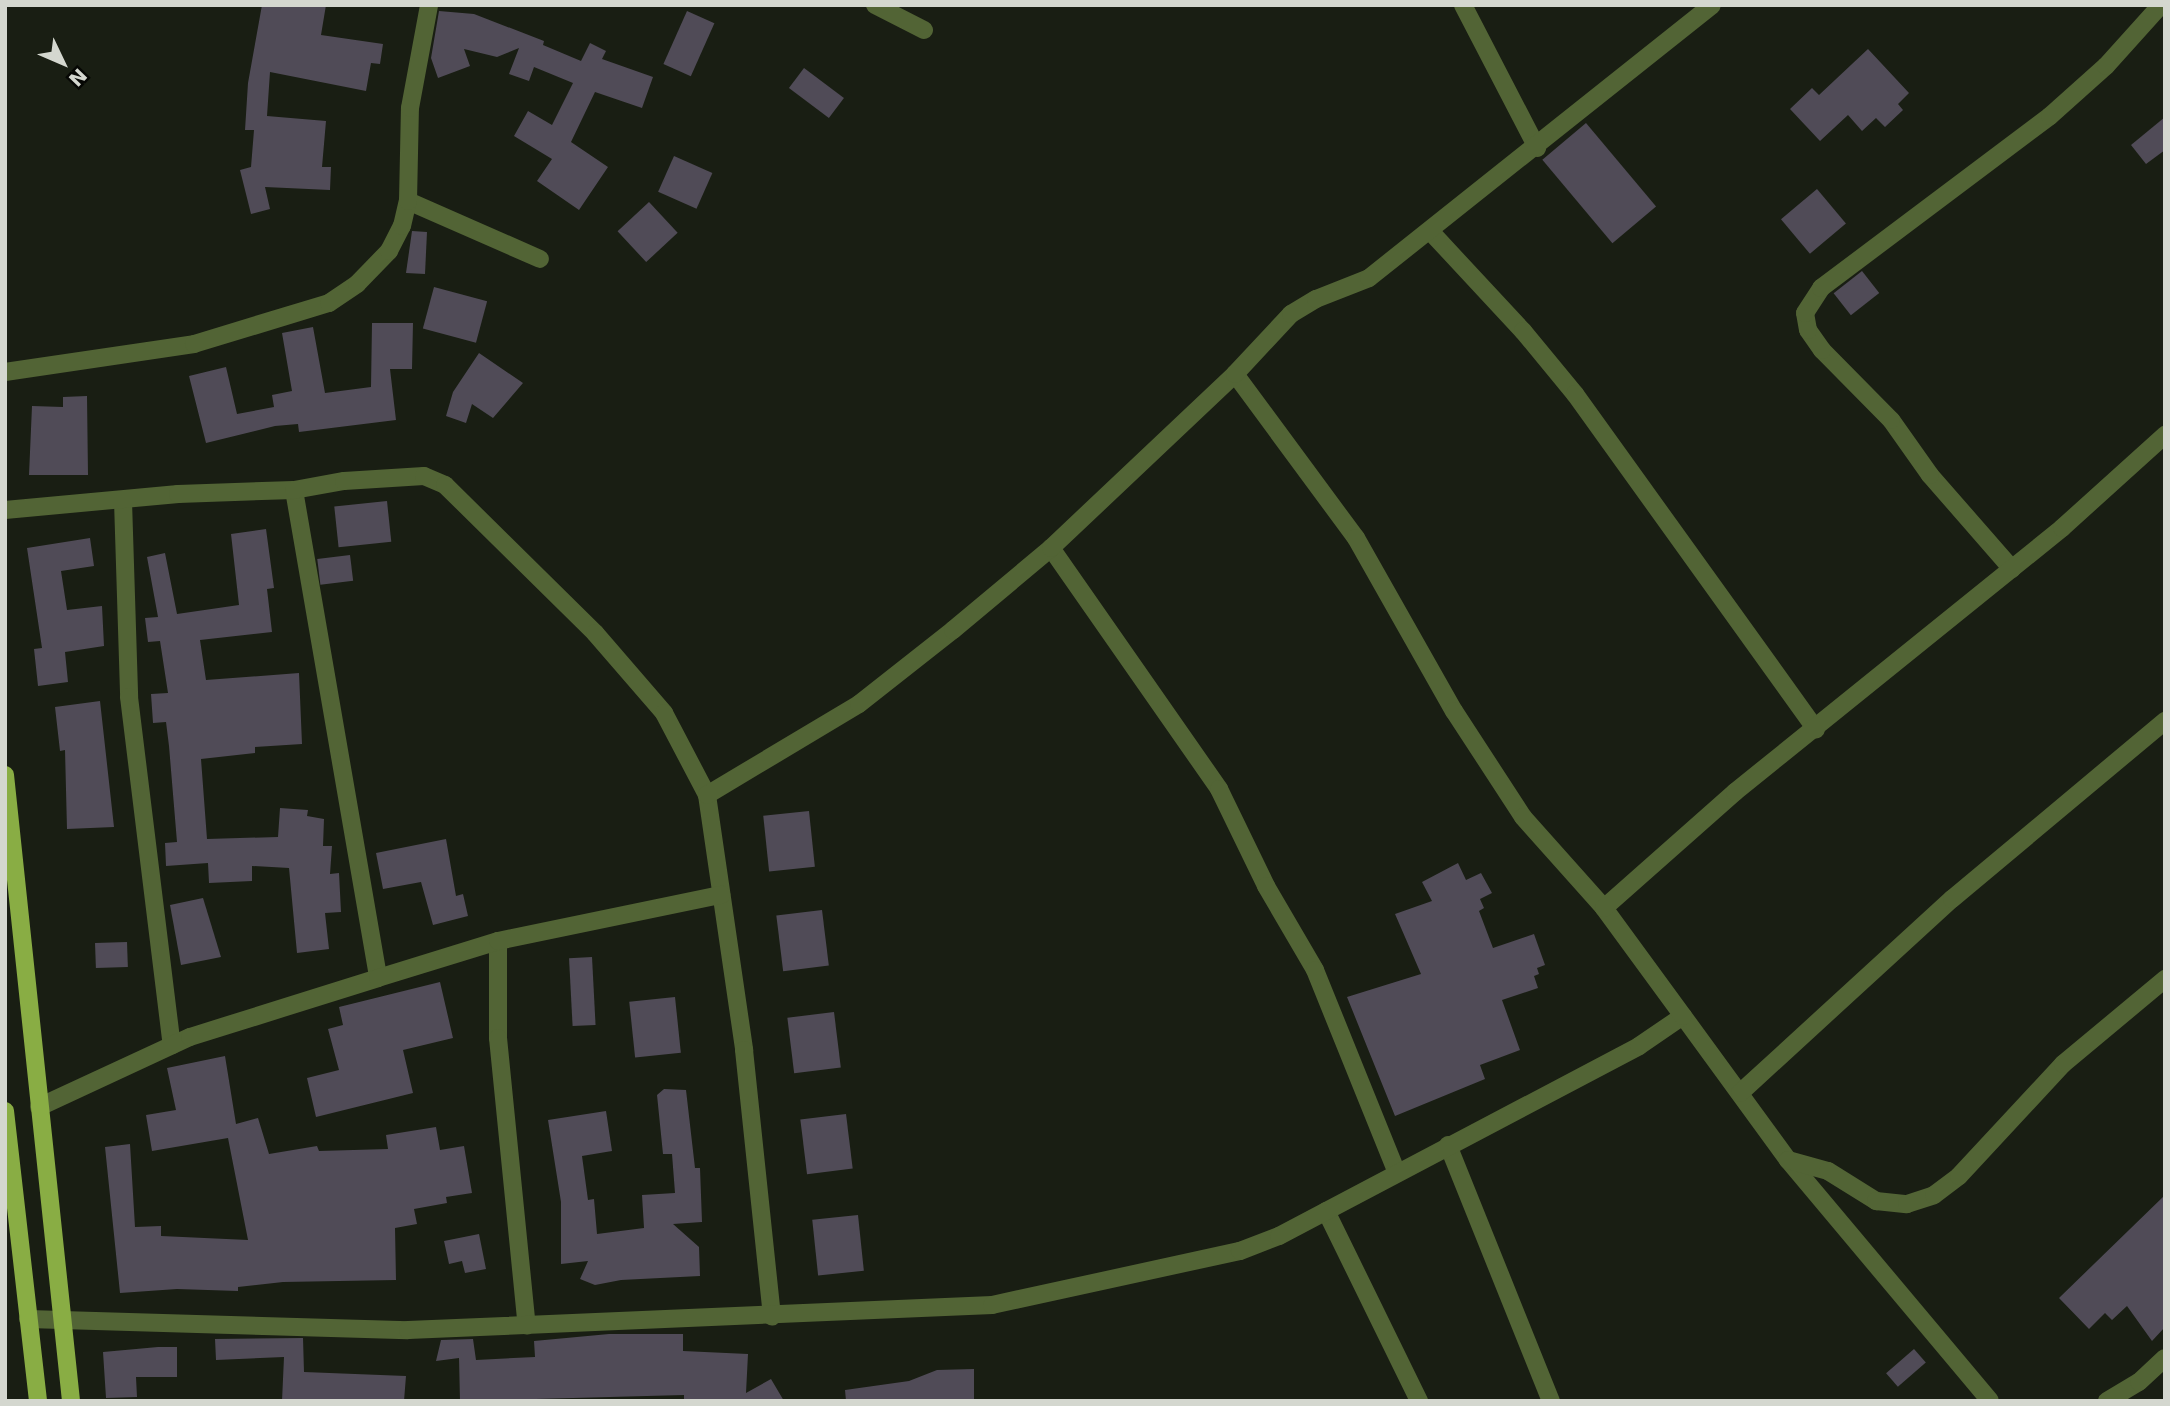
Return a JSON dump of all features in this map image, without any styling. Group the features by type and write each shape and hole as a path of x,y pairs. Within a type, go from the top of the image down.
{"main road":[{"path":"5,775 60,1317 71,1401"},
{"path":"5,1111 38,1401"}],"street":[{"path":"5,372 194,344 329,303 357,284 389,251 408,201 410,108 429,5"},
{"path":"875,5 924,30"},
{"path":"1463,5 1537,148"},
{"path":"707,795 859,704 1051,548 1236,374 1291,314 1369,278 1537,148 1712,5"},
{"path":"2012,569 1930,475 1891,419 1822,350 1808,330 1805,313 1821,288 2050,116 2106,66 2161,5"},
{"path":"408,201 540,259"},
{"path":"1430,231 1523,331 1575,394 1816,729"},
{"path":"1236,374 1356,538 1454,711 1523,817 1604,908 1788,1160 1990,1401"},
{"path":"1604,908 1735,792 2012,569 2165,435"},
{"path":"5,510 295,490 344,481 424,476 445,485 595,633 664,713 707,795 744,1050 772,1317"},
{"path":"295,490 378,978"},
{"path":"123,501 129,697 172,1045"},
{"path":"1051,548 1219,789 1266,886 1315,970 1397,1173"},
{"path":"1740,1094 1952,899 2165,721"},
{"path":"39,1107 172,1045 378,978 498,941 721,895"},
{"path":"498,941 498,1038 527,1326"},
{"path":"1788,1160 1828,1171 1875,1201 1906,1204 1934,1195 1959,1176 2063,1064 2165,979"},
{"path":"29,1319 60,1317 408,1330 772,1317 992,1305 1240,1251 1326,1211 1639,1046 1683,1016"},
{"path":"1448,1145 1551,1401"},
{"path":"1326,1211 1419,1401"},
{"path":"2107,1401 2139,1382 2165,1358"}],"building":[{"path":"262,5 326,5 321,35 383,44 380,64 371,63 366,91 270,72 267,116 326,121 322,167 331,167 330,190 265,187 270,209 251,214 240,170 251,167 254,130 245,130 248,83"},
{"path":"439,11 474,14 544,41 543,45 581,61 590,43 606,51 602,59 653,77 642,108 595,92 571,142 608,167 579,210 537,181 552,159 514,136 528,111 552,125 573,83 534,67 529,81 509,74 519,48 497,57 464,49 470,66 438,78 431,58"},
{"path":"687,11 714,23 691,76 663,64"},
{"path":"1868,49 1909,93 1898,104 1903,110 1885,127 1876,118 1862,131 1848,115 1820,141 1790,109 1812,88 1819,95"},
{"path":"804,68 844,98 829,118 789,88"},
{"path":"2165,117 2165,150 2146,164 2131,145"},
{"path":"1586,123 1656,206 1612,243 1542,160"},
{"path":"674,156 712,173 697,209 658,192"},
{"path":"1817,189 1846,223 1810,254 1781,219"},
{"path":"649,202 678,233 646,262 618,231"},
{"path":"412,231 427,232 425,274 406,273"},
{"path":"1862,271 1879,293 1851,315 1834,293"},
{"path":"434,287 487,301 476,343 423,329"},
{"path":"372,323 413,323 412,369 390,369 396,420 299,432 298,424 275,426 206,443 189,376 226,367 237,414 274,407 272,395 292,391 282,333 313,327 325,393 371,387"},
{"path":"479,353 523,383 493,418 472,404 466,423 446,416 453,392"},
{"path":"87,396 88,475 29,475 32,406 63,407 63,397"},
{"path":"387,501 391,542 339,547 334,507"},
{"path":"266,529 274,588 267,589 272,632 200,640 206,680 299,673 302,744 255,747 255,753 201,759 207,839 278,837 280,808 308,810 307,816 324,819 323,846 332,846 330,874 339,873 341,912 325,913 329,949 297,953 289,868 252,866 252,881 209,883 208,863 166,866 165,843 177,842 169,746 166,722 153,723 151,694 168,693 160,641 148,642 145,618 158,617 147,557 165,553 177,614 239,605 231,534"},
{"path":"90,538 94,566 61,571 67,610 102,606 104,646 65,652 68,682 38,686 34,649 42,648 27,548"},
{"path":"350,555 353,581 320,585 317,559"},
{"path":"100,701 114,827 67,829 65,750 60,751 55,707"},
{"path":"809,811 815,867 769,872 763,816"},
{"path":"446,839 456,896 463,894 468,916 433,925 421,882 383,889 376,853"},
{"path":"1458,863 1466,880 1481,873 1492,893 1480,899 1484,908 1479,911 1493,948 1534,934 1545,965 1537,968 1539,974 1534,976 1538,988 1502,1000 1520,1050 1480,1065 1485,1079 1395,1116 1347,997 1421,974 1395,914 1432,901 1422,882"},
{"path":"203,898 221,957 181,965 170,905"},
{"path":"822,910 829,966 783,971 776,916"},
{"path":"127,942 128,967 96,968 95,943"},
{"path":"592,957 596,1025 573,1026 569,958"},
{"path":"440,982 453,1038 403,1050 413,1093 316,1117 307,1078 339,1070 328,1029 343,1025 339,1007"},
{"path":"675,997 681,1053 635,1058 629,1002"},
{"path":"834,1012 841,1068 794,1073 787,1018"},
{"path":"225,1056 236,1124 258,1118 269,1154 317,1146 319,1151 388,1149 386,1135 436,1127 440,1150 464,1146 472,1193 446,1197 447,1203 414,1209 417,1224 395,1228 396,1280 283,1282 238,1287 238,1291 177,1289 120,1293 105,1147 130,1144 135,1227 161,1226 161,1236 248,1240 228,1138 152,1151 146,1115 176,1110 167,1068"},
{"path":"664,1089 686,1090 695,1168 700,1168 702,1222 673,1224 699,1247 700,1276 621,1280 595,1285 580,1279 588,1261 561,1264 561,1202 548,1120 606,1111 612,1151 582,1156 588,1200 594,1199 597,1234 644,1228 642,1195 675,1193 672,1154 663,1154 657,1095"},
{"path":"846,1114 853,1169 807,1174 800,1120"},
{"path":"2165,1195 2165,1327 2152,1341 2127,1306 2112,1320 2105,1313 2089,1329 2059,1298"},
{"path":"858,1215 864,1271 818,1276 812,1220"},
{"path":"479,1234 486,1269 465,1273 462,1261 449,1264 444,1241"},
{"path":"609,1334 683,1334 683,1351 748,1354 746,1393 771,1379 784,1401 684,1401 684,1395 460,1401 459,1358 436,1361 441,1340 473,1339 476,1360 535,1357 534,1341"},
{"path":"303,1338 304,1372 406,1376 404,1401 282,1401 284,1357 216,1360 215,1339"},
{"path":"177,1347 177,1377 136,1377 137,1397 106,1398 103,1352"},
{"path":"1914,1349 1926,1363 1898,1387 1886,1373"},
{"path":"974,1369 974,1401 846,1401 845,1390 909,1381 937,1370"}]}
